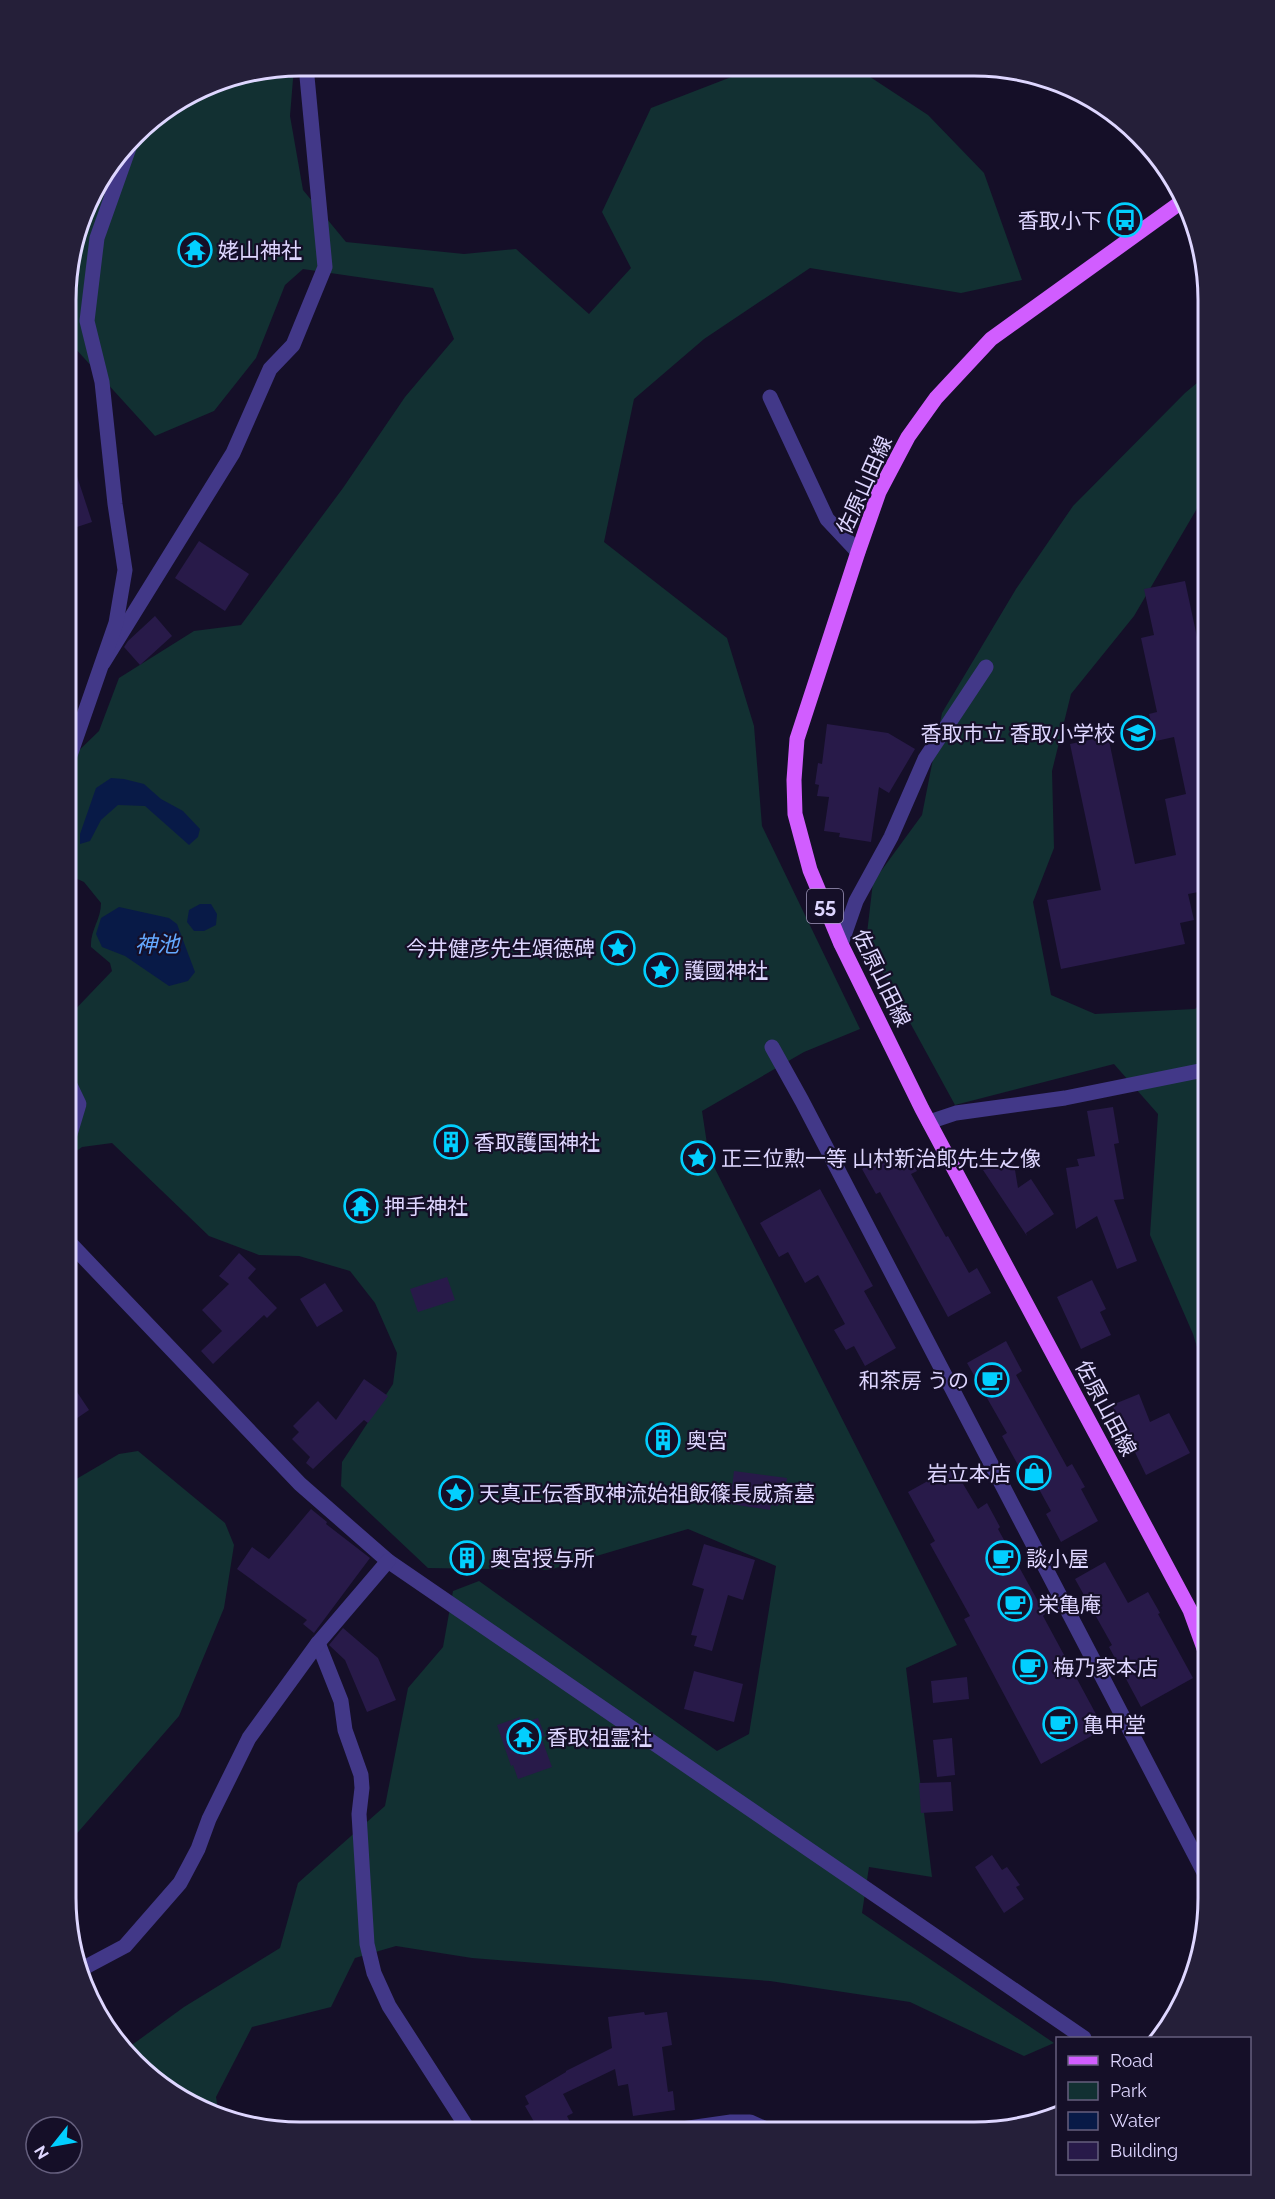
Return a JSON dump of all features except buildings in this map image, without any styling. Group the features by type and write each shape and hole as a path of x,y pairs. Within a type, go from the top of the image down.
{"main road":[{"name":"佐原山田線","path":"1177,205 991,339 936,398 908,437 879,492 858,552 797,739 794,780 795,814 810,870 841,944 929,1122 1190,1610 1198,1632"}],"street":[{"path":"103,663 233,453 270,369 293,345 325,267 307,76"},
{"path":"76,739 116,623 125,570 115,504 102,382 87,321 97,238 124,163"},
{"path":"770,397 827,519 858,552"},
{"path":"841,944 856,900 891,837 925,759 986,667"},
{"path":"772,1047 1198,1859"},
{"path":"929,1122 956,1113 1065,1098 1198,1071"},
{"path":"76,1098 79,1104 76,1114"},
{"path":"76,1249 300,1484 388,1561 1083,2037"},
{"path":"87,1966 125,1946 180,1883 249,1738 318,1643 388,1561"},
{"path":"318,1643 341,1701 345,1730 361,1775 359,1814 367,1944 374,1973 389,2006 464,2122"},
{"path":"731,2122 750,2122"}],"green space":[{"path":"734,76 869,76 928,115 984,173 1022,280 961,293 810,268 704,339 634,399 604,542 727,638 754,726 762,826 860,1029 804,1052 702,1111 709,1157 957,1645 906,1668 932,1877 869,1867 862,1913 1054,2043 1024,2056 910,2002 770,1981 472,1958 396,1946 355,1958 331,2007 252,2027 216,2097 217,2106 176,2085 153,2067 131,2045 184,2007 280,1948 298,1883 385,1806 408,1688 443,1647 453,1591 479,1581 717,1751 749,1734 776,1566 688,1529 549,1570 428,1568 341,1486 342,1462 393,1384 397,1353 375,1303 350,1271 299,1256 259,1255 209,1236 112,1143 82,1147 76,1151 76,1009 112,971 110,963 91,947 101,903 84,882 76,878 76,753 99,731 119,678 194,631 241,625 343,488 405,397 454,339 433,288 303,269 285,285 256,358 214,411 155,436 76,349 76,301 81,257 88,229 100,202 114,176 132,153 176,114 229,88 272,78 293,77 290,116 303,190 346,242 464,254 516,249 589,314 631,268 602,212 651,108"},
{"path":"1198,382 1198,507 1134,616 1071,694 1052,771 1054,848 1033,902 1051,995 1095,1014 1195,1009 1198,1006 1198,1350 1150,1235 1158,1114 1114,1064 955,1105 866,942 873,882 922,815 942,713 1016,589 1073,506"},
{"path":"138,1451 225,1523 234,1545 224,1608 179,1716 76,1834 76,1479 119,1454"}],"water":[{"path":"111,778 144,784 161,799 183,811 200,829 198,837 189,845 145,806 118,805 101,820 90,841 80,844 80,834 96,788"},
{"path":"200,904 211,904 217,914 216,925 204,931 194,931 187,922 189,910"},
{"name":"神池","path":"119,907 169,918 177,924 195,972 188,981 169,986 125,956 102,947 96,934 101,918"}],"place":[{"name":"香取小下","path":"1125,220"},
{"name":"姥山神社","path":"195,250"},
{"name":"香取市立 香取小学校","path":"1138,733"},
{"name":"今井健彦先生頌徳碑","path":"618,948"},
{"name":"護國神社","path":"661,970"},
{"name":"香取護国神社","path":"451,1142"},
{"name":"正三位勲一等 山村新治郎先生之像","path":"698,1158"},
{"name":"押手神社","path":"361,1206"},
{"name":"和茶房 うの","path":"992,1380"},
{"name":"奥宮","path":"663,1440"},
{"name":"岩立本店","path":"1034,1473"},
{"name":"天真正伝香取神流始祖飯篠長威斎墓","path":"456,1493"},
{"name":"奥宮授与所","path":"467,1558"},
{"name":"談小屋","path":"1003,1558"},
{"name":"栄亀庵","path":"1015,1604"},
{"name":"梅乃家本店","path":"1030,1667"},
{"name":"亀甲堂","path":"1060,1724"},
{"name":"香取祖霊社","path":"524,1737"}]}
